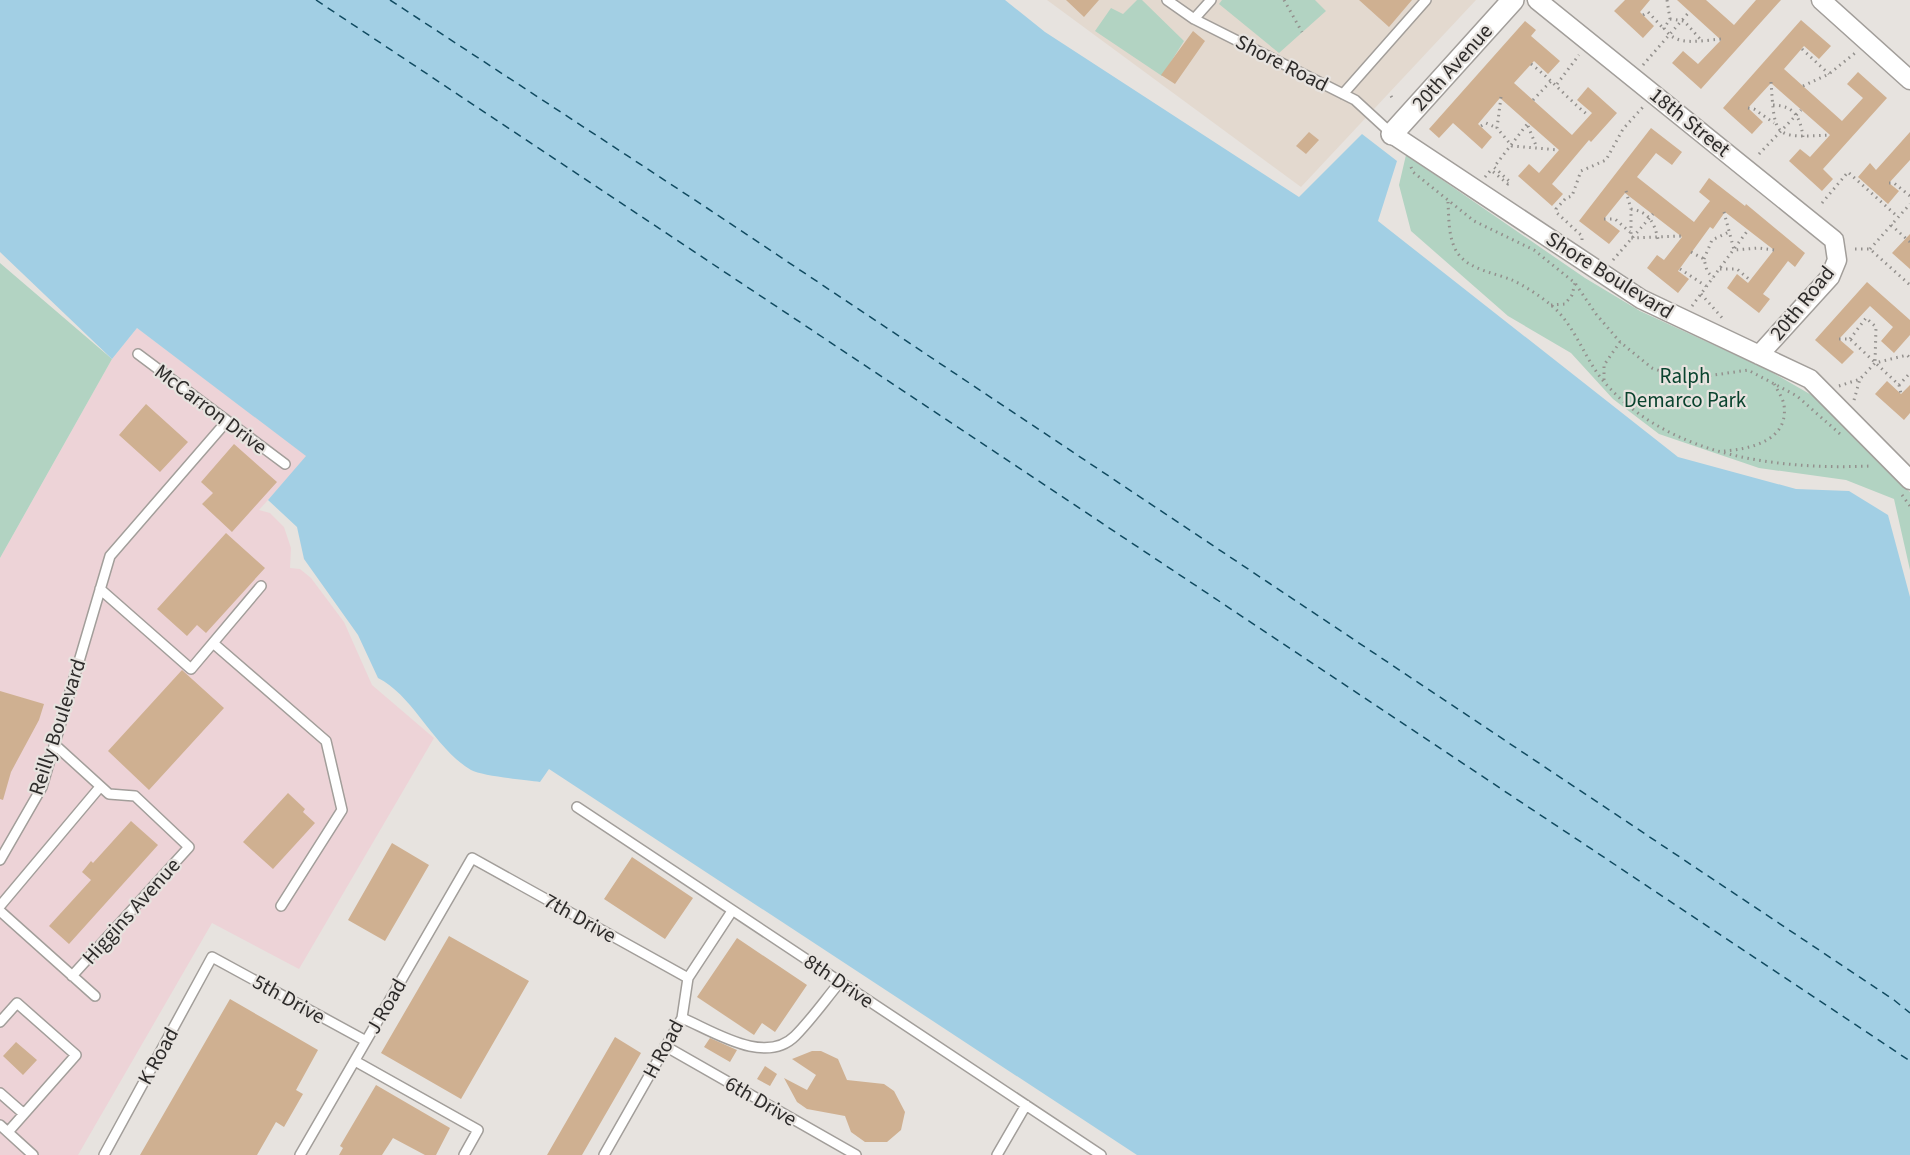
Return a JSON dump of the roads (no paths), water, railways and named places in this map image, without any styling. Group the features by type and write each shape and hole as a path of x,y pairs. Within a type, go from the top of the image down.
{"street":[{"name":"20th Avenue","path":"1392,134 1513,0"},
{"name":"18th Street","path":"1537,0 1825,230 1834,240 1837,248"},
{"path":"1821,0 1910,80"},
{"name":"Shore Boulevard","path":"1392,134 1641,299 1818,386 1908,473"},
{"name":"20th Road","path":"1759,355 1830,277 1835,267 1837,248"}],"lane":[{"name":"Shore Road","path":"1167,0 1194,19 1355,100 1392,134"},
{"path":"1194,19 1211,0"},
{"path":"1343,94 1426,0"},
{"name":"McCarron Drive","path":"138,354 285,464"},
{"name":"Reilly Boulevard","path":"0,860 42,787 110,556 227,421"},
{"path":"100,589 191,669 261,586"},
{"path":"213,643 326,741 342,810 281,906"},
{"path":"54,744 100,787 0,908 95,996"},
{"name":"Higgins Avenue","path":"72,976 189,847 135,796 109,794 100,787"},
{"name":"8th Drive","path":"577,807 1101,1155"},
{"name":"7th Drive","path":"472,858 688,978"},
{"name":"J Road","path":"300,1155 472,858"},
{"name":"H Road","path":"604,1155 682,1018 688,978 732,911"},
{"name":"5th Drive","path":"212,957 366,1041"},
{"name":"K Road","path":"104,1155 212,957"},
{"path":"682,1018 760,1049 778,1047 794,1038 840,982"},
{"path":"0,1022 17,1003 76,1055 24,1114 4,1129 33,1155"},
{"name":"6th Drive","path":"665,1046 856,1155"},
{"path":"355,1061 478,1130 464,1155"},
{"path":"0,1093 24,1114"},
{"path":"997,1155 1026,1105"}],"water":[{"path":"0,0 1005,0 1045,32 1299,197 1362,134 1397,161 1378,221 1678,457 1796,489 1849,491 1888,515 1910,597 1910,1155 1137,1155 549,769 540,782 494,776 471,770 446,749 402,696 378,678 358,635 304,559 297,527 268,500 306,456 137,328 112,359 0,252"}],"park label":[{"name":"Ralph Demarco Park","path":"1685,388"}]}
